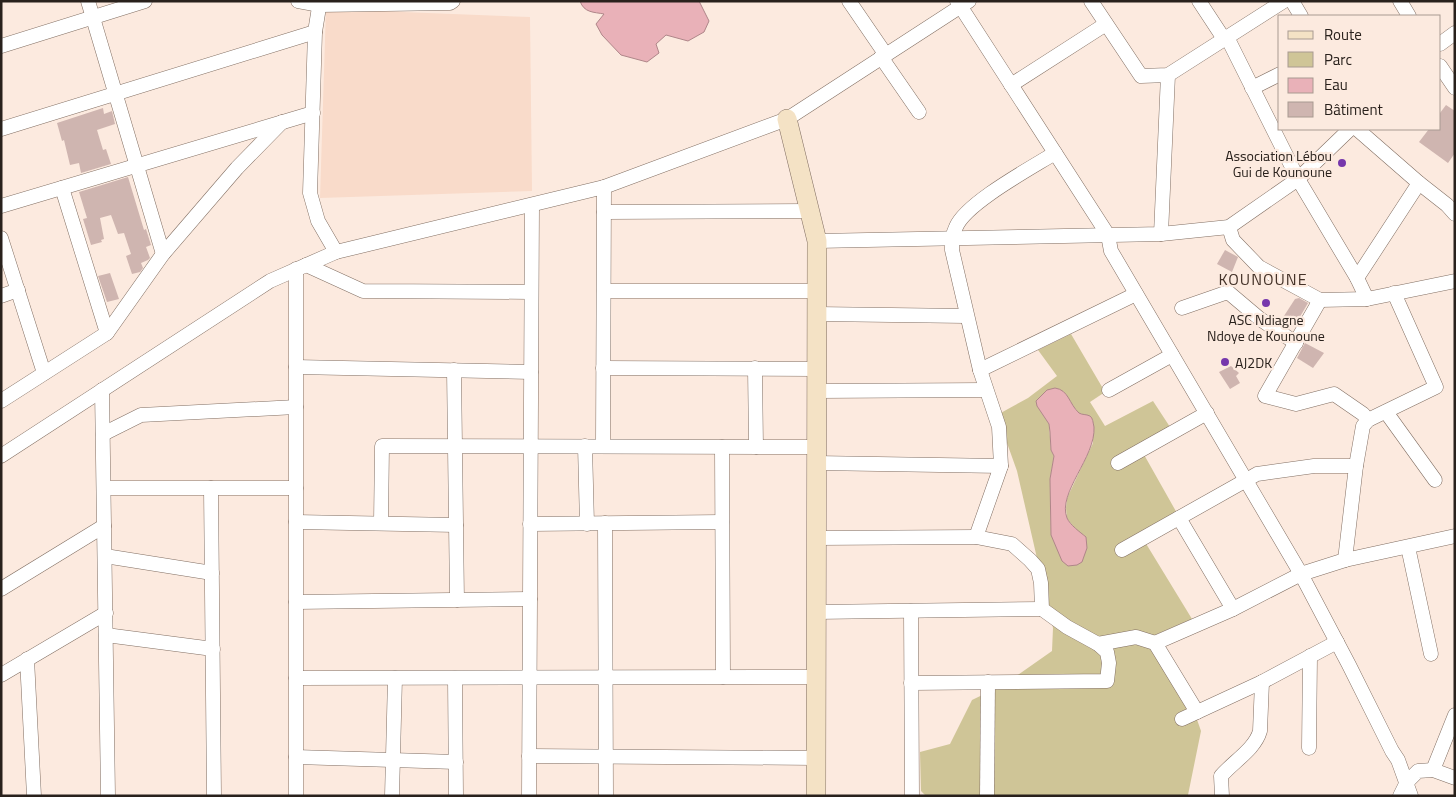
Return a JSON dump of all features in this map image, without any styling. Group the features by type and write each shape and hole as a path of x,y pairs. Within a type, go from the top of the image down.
{"street":[{"path":"88,1 163,254"},
{"path":"1,46 145,1"},
{"path":"298,1 320,3 450,3 452,1"},
{"path":"849,1 918,112"},
{"path":"1092,1 1141,76 1168,75 1284,1"},
{"path":"1199,1 1226,38 1298,179 1357,278 1367,299"},
{"path":"1292,1 1300,15"},
{"path":"1400,1 1408,15"},
{"path":"320,3 315,32 310,193 318,221 336,252"},
{"path":"1,456 270,280 336,252 604,187 787,119 962,3 1011,85 1108,235 1111,251 1301,574 1398,760 1411,796"},
{"path":"1011,85 1106,24"},
{"path":"1,129 315,32"},
{"path":"1441,43 1455,33"},
{"path":"1441,67 1455,88"},
{"path":"1161,234 1168,75"},
{"path":"1252,88 1278,75"},
{"path":"1,206 313,113"},
{"path":"787,119 817,241 816,796"},
{"path":"1,401 107,333 163,254 237,168 282,122"},
{"path":"817,241 1161,234 1229,227 1298,179 1349,130"},
{"path":"1358,130 1447,205 1455,214"},
{"path":"976,537 1001,466 999,428 980,370 966,316 952,250 952,237 956,226 976,204 1055,153"},
{"path":"1357,278 1419,183"},
{"path":"603,446 604,187"},
{"path":"62,188 107,333"},
{"path":"529,796 532,205"},
{"path":"604,212 810,212"},
{"path":"1229,227 1233,240 1259,267 1320,300 1367,299 1455,280"},
{"path":"1,238 44,373"},
{"path":"301,267 363,291 531,292"},
{"path":"296,796 296,367 301,267"},
{"path":"1,296 18,290"},
{"path":"604,291 817,291"},
{"path":"1182,308 1228,292 1260,318 1296,343"},
{"path":"980,370 1136,294"},
{"path":"1345,560 1356,466 1364,423 1436,387 1394,294"},
{"path":"1320,300 1265,396 1296,404 1334,394 1363,414 1368,420"},
{"path":"816,314 966,316"},
{"path":"1109,390 1172,355"},
{"path":"296,367 531,372"},
{"path":"603,368 816,368"},
{"path":"755,368 756,447"},
{"path":"454,370 457,600"},
{"path":"102,390 108,796"},
{"path":"816,390 986,390"},
{"path":"103,434 141,414 296,407"},
{"path":"1386,412 1435,480"},
{"path":"1118,463 1207,414"},
{"path":"381,524 382,446 756,447 816,455 1001,466"},
{"path":"585,446 587,524"},
{"path":"722,447 723,677"},
{"path":"1122,550 1257,474 1314,466 1356,466"},
{"path":"104,488 296,488"},
{"path":"212,488 214,796"},
{"path":"1179,518 1233,609"},
{"path":"296,522 456,525"},
{"path":"530,524 722,522"},
{"path":"605,523 606,796"},
{"path":"1,590 104,526"},
{"path":"1098,644 1136,637 1155,643 1233,609 1301,574 1345,560 1455,536"},
{"path":"816,538 976,537 1012,544 1038,569 1041,583 1042,609"},
{"path":"1408,547 1431,654"},
{"path":"105,556 212,573"},
{"path":"296,602 530,600"},
{"path":"816,612 1042,609 1067,627 1098,644 1107,652 1109,663 1107,681 911,683"},
{"path":"911,611 912,796"},
{"path":"1,675 106,613"},
{"path":"106,634 213,649"},
{"path":"1182,719 1262,682 1337,642"},
{"path":"1155,643 1197,712"},
{"path":"1309,748 1310,656"},
{"path":"27,659 34,796"},
{"path":"296,678 816,677"},
{"path":"392,796 395,678"},
{"path":"455,678 456,796"},
{"path":"987,796 988,682"},
{"path":"1222,796 1221,776 1258,739 1262,682"},
{"path":"1433,770 1455,715"},
{"path":"529,756 816,758"},
{"path":"296,757 456,762"},
{"path":"1400,796 1407,782 1418,771 1433,770 1455,778"}],"shaded area":[{"path":"326,9 530,17 532,191 320,198"}],"green space":[{"path":"1071,334 1105,392 1090,402 1105,426 1153,401 1170,427 1138,444 1182,522 1145,542 1192,619 1148,638 1186,688 1201,731 1188,795 926,796 921,791 920,752 950,744 972,700 1005,684 1052,651 1053,628 1017,471 997,415 1028,398 1057,376 1038,350","holes":["1072,405 1079,414 1093,420 1093,443 1067,498 1067,519 1075,528 1051,535 1050,479 1054,456 1051,450 1049,424 1037,406"]}],"water":[{"path":"580,1 699,1 709,21 704,32 688,41 666,35 656,44 659,53 647,62 621,55 602,35 596,24 604,14 587,10"},
{"path":"1060,389 1066,394 1079,413 1091,417 1094,427 1089,450 1067,497 1065,508 1068,521 1086,537 1087,548 1082,562 1077,565 1068,566 1062,561 1051,535 1050,479 1054,456 1051,450 1049,424 1037,406 1036,401 1047,390"}],"building":[{"path":"1446,105 1455,111 1455,153 1448,163 1419,142 1428,130 1441,130 1441,112"},
{"path":"103,108 104,114 112,111 115,124 97,130 103,150 106,149 111,164 81,173 79,163 70,165 64,140 62,141 57,123"},
{"path":"128,177 144,230 146,229 151,245 146,247 150,258 141,263 143,268 140,272 132,274 126,256 131,254 124,233 118,234 111,215 100,218 104,239 101,240 102,242 91,245 83,219 87,218 79,192"},
{"path":"1225,250 1238,257 1232,272 1217,264"},
{"path":"110,273 119,299 107,302 98,276"},
{"path":"1299,298 1308,303 1294,327 1282,319 1295,299"},
{"path":"1305,343 1324,353 1313,368 1297,358"},
{"path":"1231,366 1239,373 1236,376 1240,383 1230,389 1219,372"}],"place":[{"name":"Association Lébou Gui de Kounoune","path":"1342,163"},
{"name":"ASC Ndiagne Ndoye de Kounoune","path":"1266,303"},
{"name":"AJ2DK","path":"1225,362"}],"district":[{"name":"KOUNOUNE","path":"1263,279"}]}
